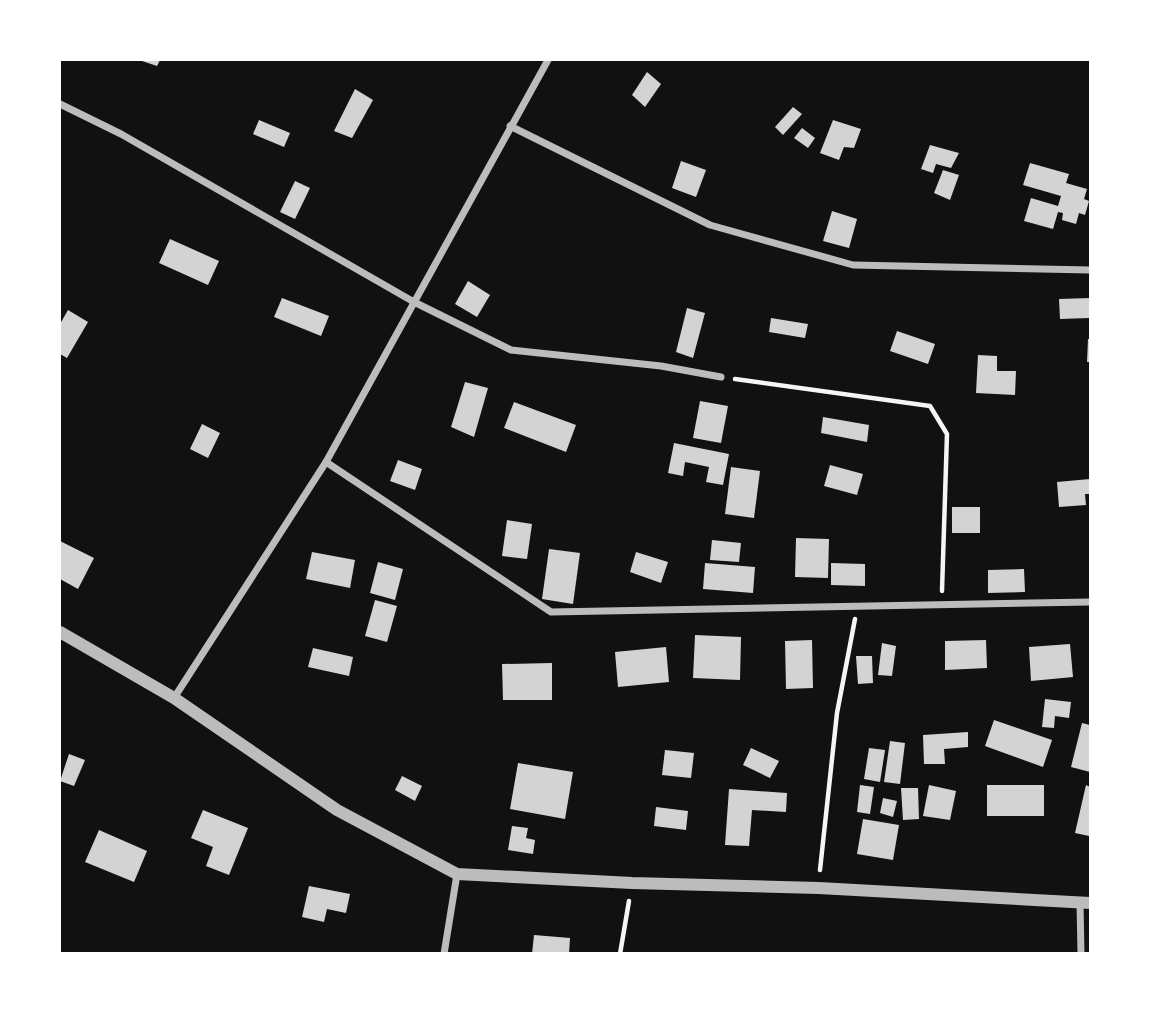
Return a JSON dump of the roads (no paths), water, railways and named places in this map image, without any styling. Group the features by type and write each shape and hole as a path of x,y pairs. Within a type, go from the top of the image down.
{"street":[{"path":"174,698 326,462 548,60"},
{"path":"60,104 121,134 414,302 511,350 660,366 721,377"},
{"path":"510,126 710,225 853,265 1090,270"},
{"path":"326,462 551,612 1090,602"},
{"path":"60,632 174,698 337,810 457,874 632,883 818,888 1085,903 1081,954"},
{"path":"444,954 457,874"}]}
